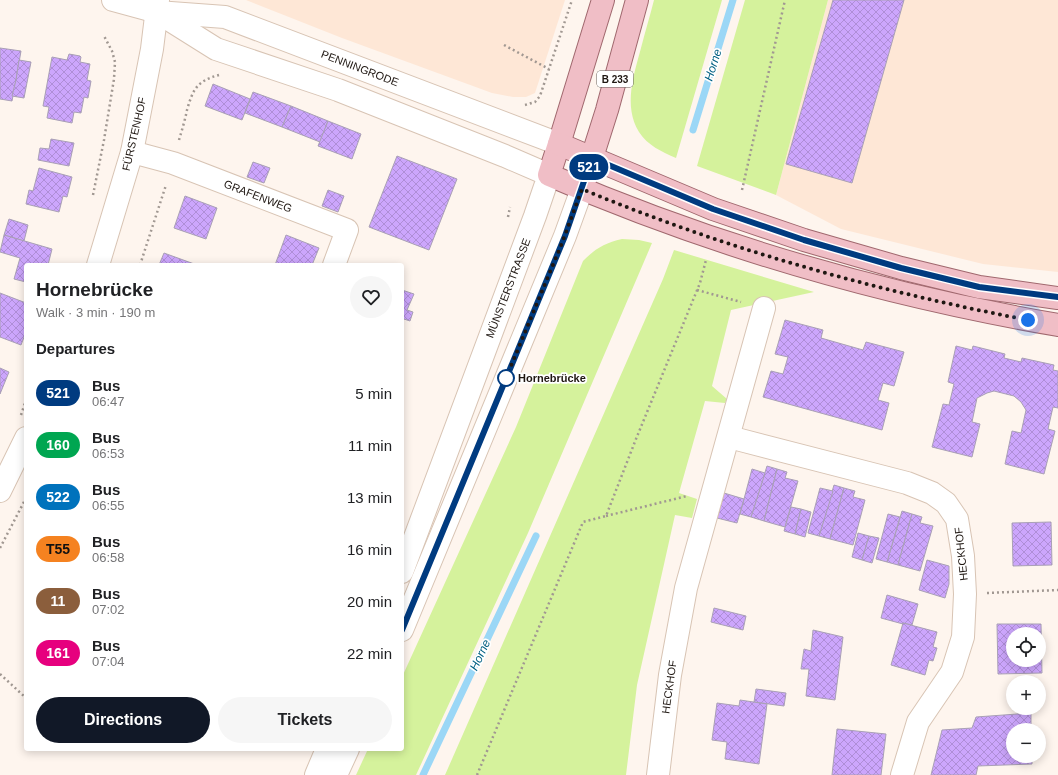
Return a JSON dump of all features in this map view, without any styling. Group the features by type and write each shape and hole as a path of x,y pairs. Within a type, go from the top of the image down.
{"main road":[{"name":"PENNINGRODE","path":"113,0 225,17 559,144"},
{"name":"MÜNSTERSTRASSE","path":"404,567 535,216 559,144 603,0"},
{"name":"B 233","path":"582,189 607,110 638,0"},
{"name":"PENNINGRODE","path":"157,6 216,49 338,90 549,175"},
{"name":"FÜRSTENHOF","path":"99,263 132,152 152,49 157,6"},
{"path":"559,144 713,209 804,240 901,268 979,287 1058,298"},
{"name":"GRAFENWEG","path":"132,152 172,163 348,230 335,263"},
{"path":"549,175 620,205 713,238 850,280 975,310 1058,325"},
{"path":"404,625 565,236 582,189"},
{"name":"HECKHOF","path":"658,775 670,675 686,588 764,308"},
{"name":"HECKHOF","path":"728,437 907,483 932,493 946,503 956,519 963,556 964,594 962,637 952,672 918,722 902,775"},
{"path":"0,491 24,442"},
{"path":"316,775 326,751"},
{"path":"336,775 347,751"}],"path":[{"path":"524,105 535,102 540,96 572,0"},
{"path":"742,190 785,0"},
{"path":"91,202 104,140 114,79 115,62 112,51 104,36"},
{"path":"504,45 549,69"},
{"path":"606,516 636,438 697,290 708,253"},
{"path":"697,290 764,308"},
{"path":"477,775 583,522 713,489"},
{"path":"0,548 24,502"},
{"path":"964,594 1058,590"},
{"path":"0,674 24,696"}],"shaded area":[{"path":"246,0 565,0 535,93 526,97 513,97 492,93 342,38"},
{"path":"828,0 1058,0 1058,272 983,264 841,229 776,195"}],"green space":[{"path":"654,0 722,0 676,158 660,151 642,137 634,122 632,112 631,90 635,68"},
{"path":"745,0 828,0 776,195 697,166"},
{"path":"622,239 639,240 652,243 528,533 416,775 356,775 367,751 404,751 404,673 516,427 583,261 592,253 611,242"},
{"path":"674,250 814,292 731,310 712,386 727,399 725,403 705,401 679,493 697,499 692,518 675,515 637,685 626,775 445,775 663,279"}],"building":[{"path":"833,0 904,0 852,183 786,164"},
{"path":"0,48 21,51 12,101 0,99"},
{"path":"69,54 80,56 80,62 90,64 87,80 91,81 88,98 84,97 81,113 74,112 72,123 47,118 49,107 43,106 52,57 67,60"},
{"path":"19,60 31,62 24,98 12,96"},
{"path":"213,84 250,99 242,120 205,106"},
{"path":"253,92 291,106 282,127 245,113"},
{"path":"291,106 328,121 320,142 282,127"},
{"path":"328,121 361,134 352,159 318,146"},
{"path":"51,139 74,143 69,166 38,160 40,148 49,149"},
{"path":"397,156 457,179 429,250 369,227"},
{"path":"253,162 270,168 264,183 247,177"},
{"path":"39,168 72,177 67,197 63,196 59,212 26,204 29,190 33,191"},
{"path":"328,190 344,196 338,212 322,206"},
{"path":"185,196 217,208 206,239 174,228"},
{"path":"9,219 28,225 24,241 4,235"},
{"path":"4,235 52,249 48,263 24,263 24,282 14,279 20,258 0,252"},
{"path":"286,235 319,248 313,263 276,263"},
{"path":"164,253 192,263 160,263"},
{"path":"404,291 414,294 407,310 413,312 410,321 404,319"},
{"path":"0,293 24,302 24,337 21,345 0,337"},
{"path":"785,320 823,330 821,338 863,350 866,342 904,352 894,386 883,383 878,400 889,403 882,430 763,397 771,371 783,374 788,357 775,354"},
{"path":"956,346 972,350 973,346 1005,354 1004,358 1021,362 1022,358 1054,365 1053,370 1058,371 1058,408 1053,407 1048,429 1055,431 1044,474 1005,464 1012,431 1021,433 1026,410 1021,402 1014,396 994,391 977,398 972,422 980,424 972,457 932,447 943,404 949,405 954,384 948,382"},
{"path":"0,368 9,372 0,394"},
{"path":"767,466 777,469 764,521 751,517"},
{"path":"752,469 765,473 751,517 740,514"},
{"path":"777,469 787,472 785,478 798,481 785,527 764,521"},
{"path":"834,485 844,488 830,539 819,536"},
{"path":"820,488 833,491 819,536 808,533"},
{"path":"844,488 855,491 853,497 865,500 853,545 830,539"},
{"path":"724,493 744,499 737,523 717,518"},
{"path":"791,507 801,509 795,534 784,531"},
{"path":"801,509 811,512 805,537 795,534"},
{"path":"902,511 912,514 898,565 887,562"},
{"path":"888,514 900,517 887,562 876,559"},
{"path":"912,514 922,517 920,523 933,526 920,571 898,565"},
{"path":"1051,522 1052,565 1013,566 1012,523"},
{"path":"858,533 869,536 862,560 852,557"},
{"path":"869,536 879,538 872,563 862,560"},
{"path":"927,560 949,566 949,584 945,598 919,590"},
{"path":"887,595 918,604 912,625 881,618"},
{"path":"714,608 746,616 743,630 711,622"},
{"path":"903,623 937,632 933,647 937,648 933,661 929,660 925,675 891,665"},
{"path":"997,624 1041,624 1041,627 1006,627 1006,667 1042,667 1042,673 998,674"},
{"path":"813,630 843,637 835,700 806,696 809,669 801,669 804,649 811,651"},
{"path":"756,689 786,693 784,706 754,702"},
{"path":"740,700 767,704 759,764 725,759 727,742 712,740 717,703 739,706"},
{"path":"1031,715 1031,723 1006,723 1006,763 1032,764 978,766 976,775 931,775 942,730 972,728 976,717"},
{"path":"837,729 886,734 881,775 832,775"}],"waterway":[{"name":"Horne","path":"693,130 733,0"},
{"name":"Horne","path":"423,775 536,536"}],"bus line":[{"name":"521","path":"404,625 565,236 592,158 713,209 804,240 901,268 979,287 1058,297"}],"place":[{"name":"Hornebrücke","path":"506,378"}],"route":[{"path":"506,378 562,243 582,189 620,205 713,238 850,280 975,310 1028,320"}]}
